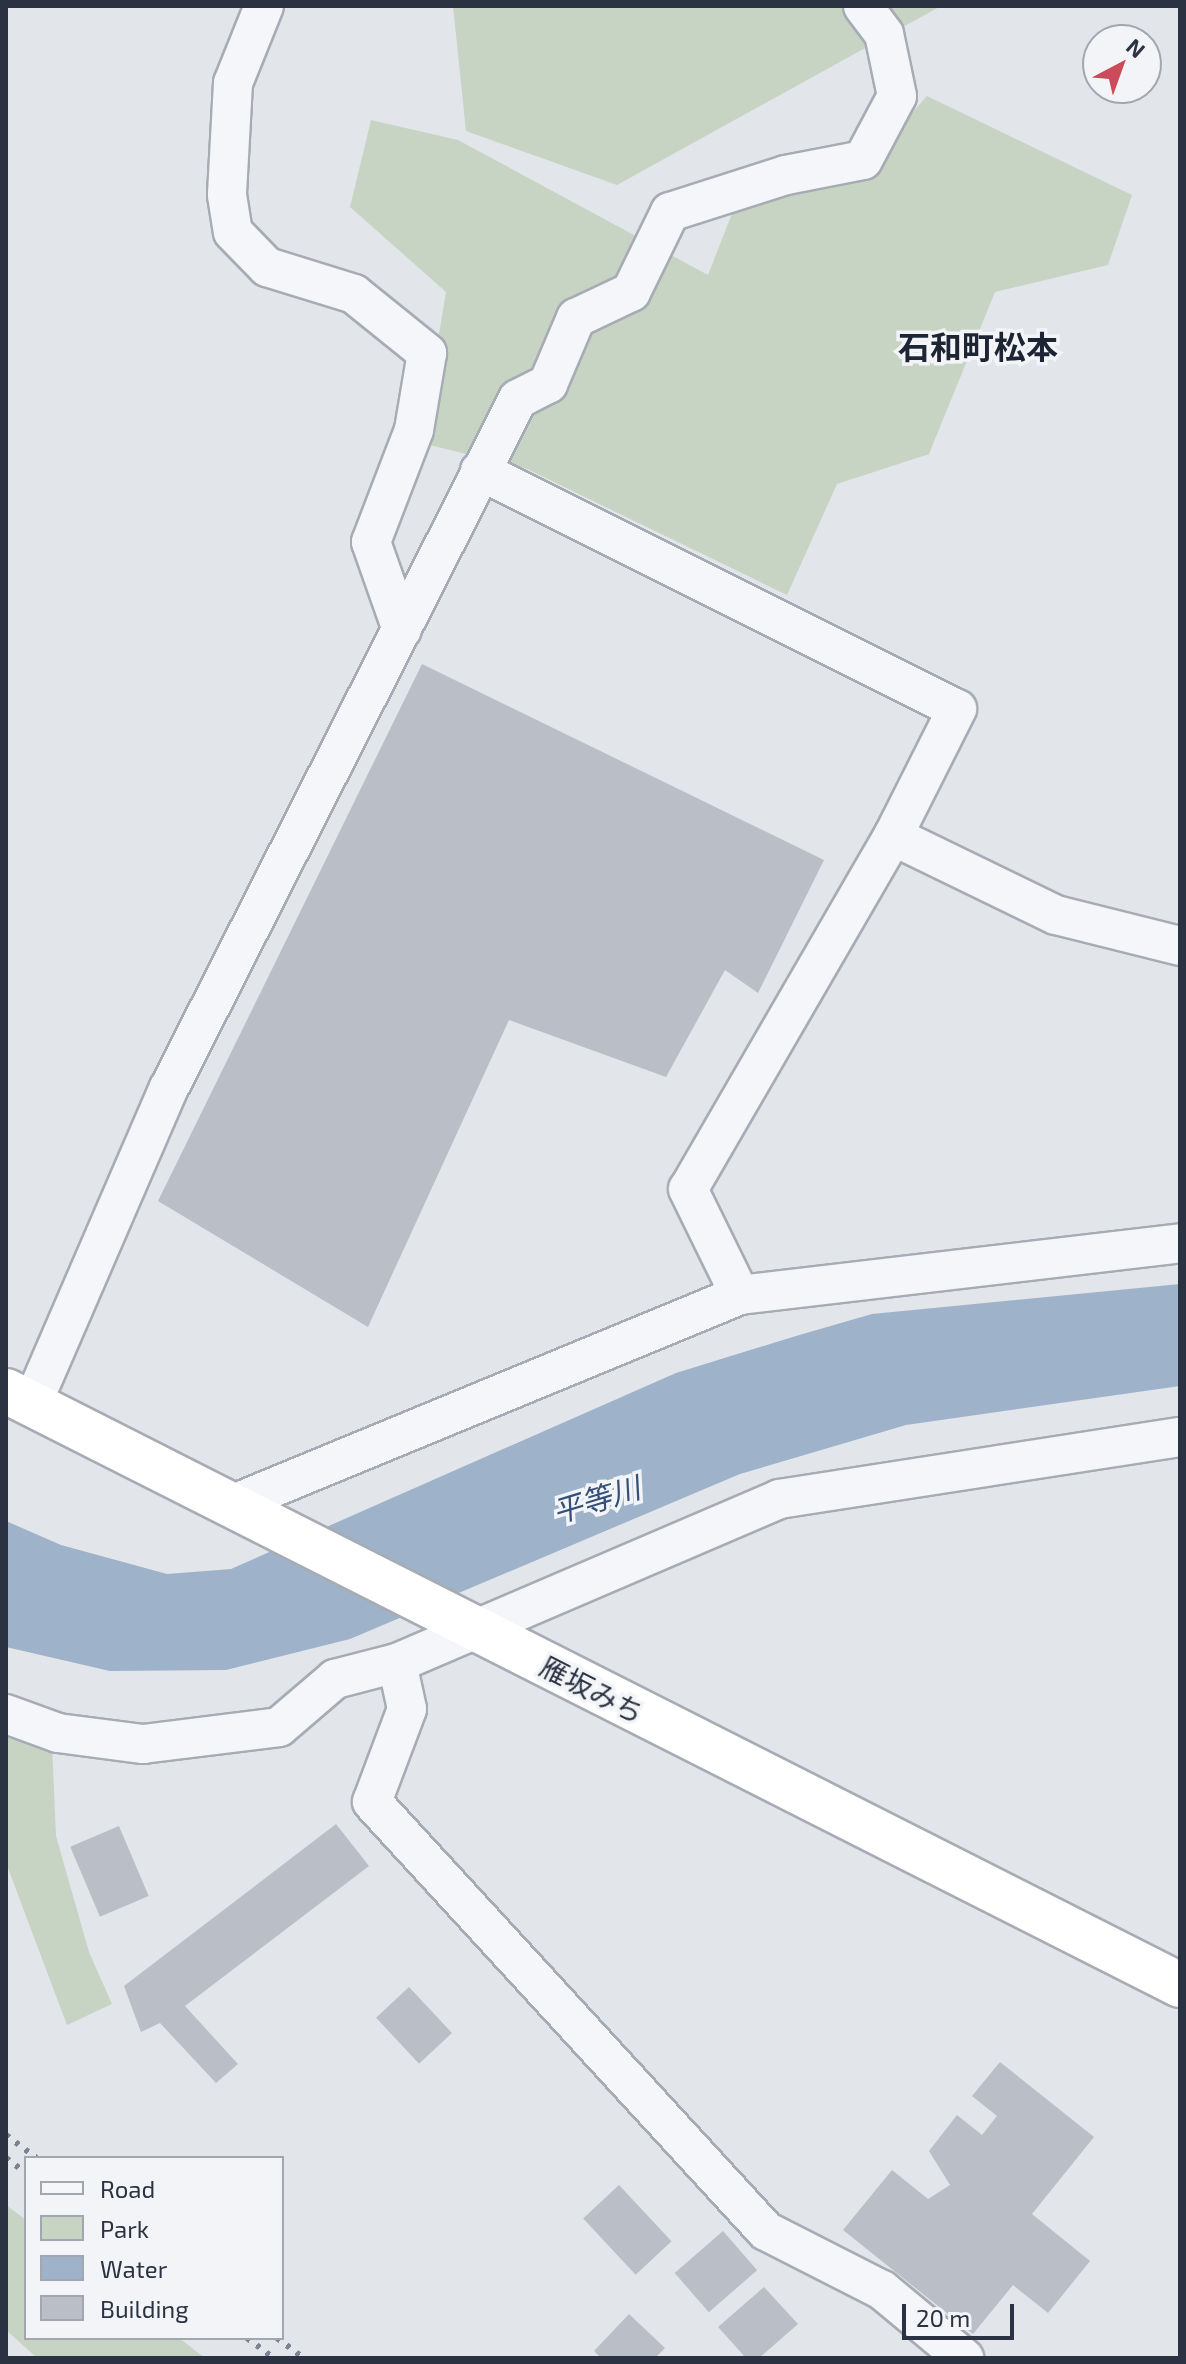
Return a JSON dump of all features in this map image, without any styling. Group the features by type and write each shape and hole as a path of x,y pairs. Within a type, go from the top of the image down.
{"highway":[{"name":"雁坂みち","path":"19,1398 1180,1985"}],"street":[{"path":"264,6 233,83 227,195 233,232 267,267 354,294 427,353 414,430 371,542 402,630"},
{"path":"19,1398 169,1088 518,399 548,384 576,318 631,292 670,212 786,175 863,160 897,96 884,34 863,6"},
{"path":"480,471 957,709 893,836 688,1189 740,1295"},
{"path":"893,836 1056,915 1180,946"},
{"path":"241,1510 740,1295 1180,1243"},
{"path":"6,1714 58,1733 143,1744 279,1727 335,1679 397,1663 457,1621 779,1499 1180,1437"},
{"path":"397,1663 407,1709 372,1802 766,2231 882,2290 964,2358"}],"green space":[{"path":"453,6 941,6 617,185 466,131"},
{"path":"927,96 1132,195 1108,265 995,292 929,454 837,484 787,595 525,468 421,443 446,292 350,207 371,120 458,140 708,275 735,206 852,182"},
{"path":"6,1727 52,1745 56,1836 89,1952 112,2004 67,2025 6,1863"},
{"path":"6,2205 24,2218 24,2340 182,2340 205,2358 37,2358 6,2330"}],"water":[{"name":"平等川","path":"1180,1284 1180,1386 906,1425 740,1474 350,1639 226,1670 110,1671 6,1647 6,1521 61,1545 167,1574 231,1569 676,1373 796,1336 872,1314"}],"building":[{"path":"422,664 824,860 758,993 725,970 666,1077 509,1020 368,1327 158,1201"},
{"path":"336,1824 369,1866 185,2006 238,2064 216,2083 160,2023 141,2032 124,1986"},
{"path":"119,1826 149,1896 100,1917 70,1847"},
{"path":"409,1987 452,2033 419,2064 376,2018"},
{"path":"1000,2062 1094,2137 1032,2214 1090,2261 1048,2313 1013,2285 973,2334 843,2230 892,2170 928,2199 950,2185 929,2151 957,2115 982,2135 997,2116 972,2096"},
{"path":"619,2185 672,2241 636,2275 583,2218"},
{"path":"723,2231 757,2270 709,2312 675,2273"},
{"path":"764,2287 798,2324 759,2358 746,2358 718,2327"},
{"path":"629,2314 665,2348 655,2358 601,2358 594,2351"}],"railway":[{"path":"6,2135 33,2156"},
{"path":"6,2158 24,2172"},
{"path":"250,2340 274,2358"},
{"path":"280,2340 304,2358"}],"district":[{"name":"石和町松本","path":"978,346"}]}
